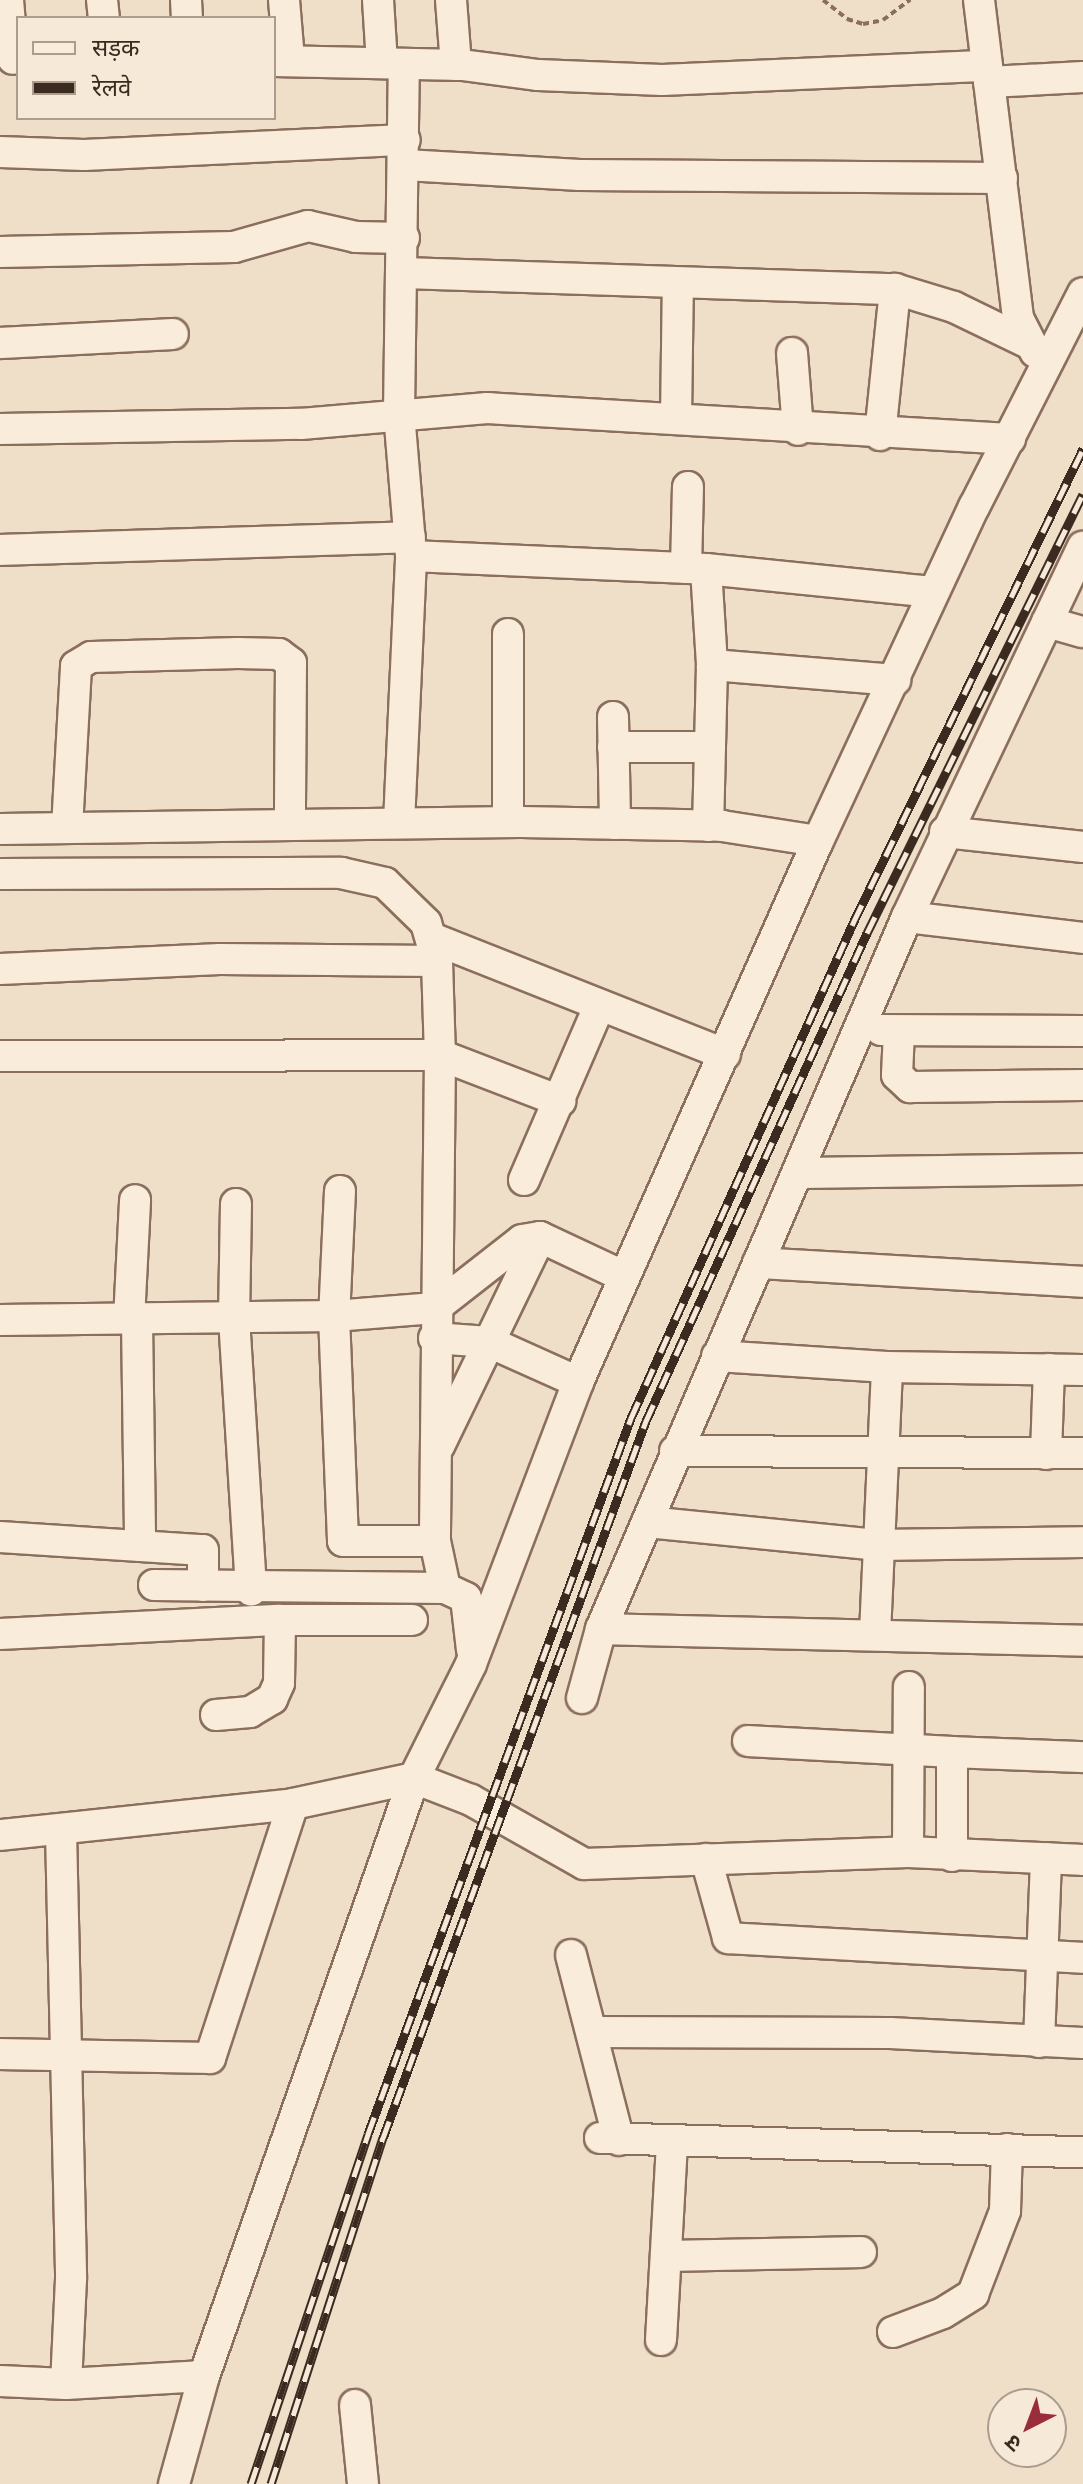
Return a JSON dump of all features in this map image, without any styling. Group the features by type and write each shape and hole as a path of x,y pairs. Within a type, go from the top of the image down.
{"street":[{"path":"8,0 10,59"},
{"path":"284,0 282,60 456,65 538,75 662,80 988,74 1083,77"},
{"path":"378,0 393,64 405,152 399,413 410,547 399,823"},
{"path":"451,0 456,65"},
{"path":"979,0 1014,292 1036,355"},
{"path":"0,152 84,155 405,152 580,175 1002,178"},
{"path":"0,252 234,247 308,226 356,237 404,238"},
{"path":"404,273 895,289 954,307 1036,355"},
{"path":"676,419 678,283"},
{"path":"880,435 895,289"},
{"path":"174,2484 204,2376 414,1778 471,1664 578,1382 818,841 933,592 1010,439 1036,355 1083,293"},
{"path":"0,343 173,334"},
{"path":"792,353 798,430"},
{"path":"0,429 301,424 399,413 487,408 880,435 1010,439"},
{"path":"688,487 696,569 712,665 708,826"},
{"path":"0,550 410,547 696,569 933,592"},
{"path":"582,1698 601,1629 675,1451 799,1173 907,917 1083,547"},
{"path":"1047,622 1083,632"},
{"path":"508,634 508,822"},
{"path":"67,828 76,666 91,657 238,653 279,654 291,663 290,824"},
{"path":"712,665 895,680"},
{"path":"615,824 613,732 710,747"},
{"path":"0,829 508,822 708,826 818,841"},
{"path":"945,832 1083,847"},
{"path":"0,874 369,877 403,896 435,950 440,1055 434,1338 435,1541 445,1588"},
{"path":"907,917 1083,938"},
{"path":"0,969 435,950 725,1054"},
{"path":"524,1180 599,1007"},
{"path":"859,1029 1083,1031"},
{"path":"899,1031 897,1075 910,1087 1083,1085"},
{"path":"0,1056 440,1055 560,1101"},
{"path":"799,1173 1083,1169"},
{"path":"340,1191 334,1316 343,1541 435,1541"},
{"path":"135,1200 133,1320 140,1546"},
{"path":"236,1204 234,1318 251,1590"},
{"path":"0,1320 334,1316 435,1308 522,1240 540,1237 623,1276"},
{"path":"435,1455 540,1237"},
{"path":"758,1263 1083,1282"},
{"path":"434,1338 489,1342 578,1382"},
{"path":"717,1356 887,1367 1083,1370"},
{"path":"875,1634 887,1367"},
{"path":"1046,1454 1049,1369"},
{"path":"675,1451 1083,1453"},
{"path":"647,1522 877,1545 1083,1542"},
{"path":"0,1537 203,1550 203,1586"},
{"path":"154,1585 251,1590 445,1588 466,1598 472,1622 471,1664"},
{"path":"0,1634 280,1620 412,1620"},
{"path":"216,1715 250,1712 272,1699 279,1683 280,1620"},
{"path":"601,1629 720,1635 875,1634 1083,1641"},
{"path":"908,1852 909,1687"},
{"path":"748,1741 1083,1757"},
{"path":"952,1752 952,1856"},
{"path":"0,1835 61,1831 293,1804 414,1778 489,1808 584,1864 908,1852 1083,1860"},
{"path":"0,2054 210,2058 293,1804"},
{"path":"61,1831 71,2279 66,2384"},
{"path":"1039,2042 1046,1957 1046,1858"},
{"path":"706,1859 728,1938 1083,1958"},
{"path":"571,1955 592,2032 610,2139 1083,2152"},
{"path":"592,2032 890,2033 1083,2043"},
{"path":"661,2340 669,2256 672,2141"},
{"path":"893,2332 943,2313 973,2294 1005,2211 1007,2149"},
{"path":"669,2256 861,2252"},
{"path":"0,2381 66,2384 204,2376"},
{"path":"355,2405 363,2484"}],"path":[{"path":"823,0 847,19 863,24 883,20 910,0"}],"railway":[{"path":"251,2484 368,2134 631,1418 854,921 1083,449"},
{"path":"271,2484 383,2138 646,1421 867,933 1083,494"}]}
